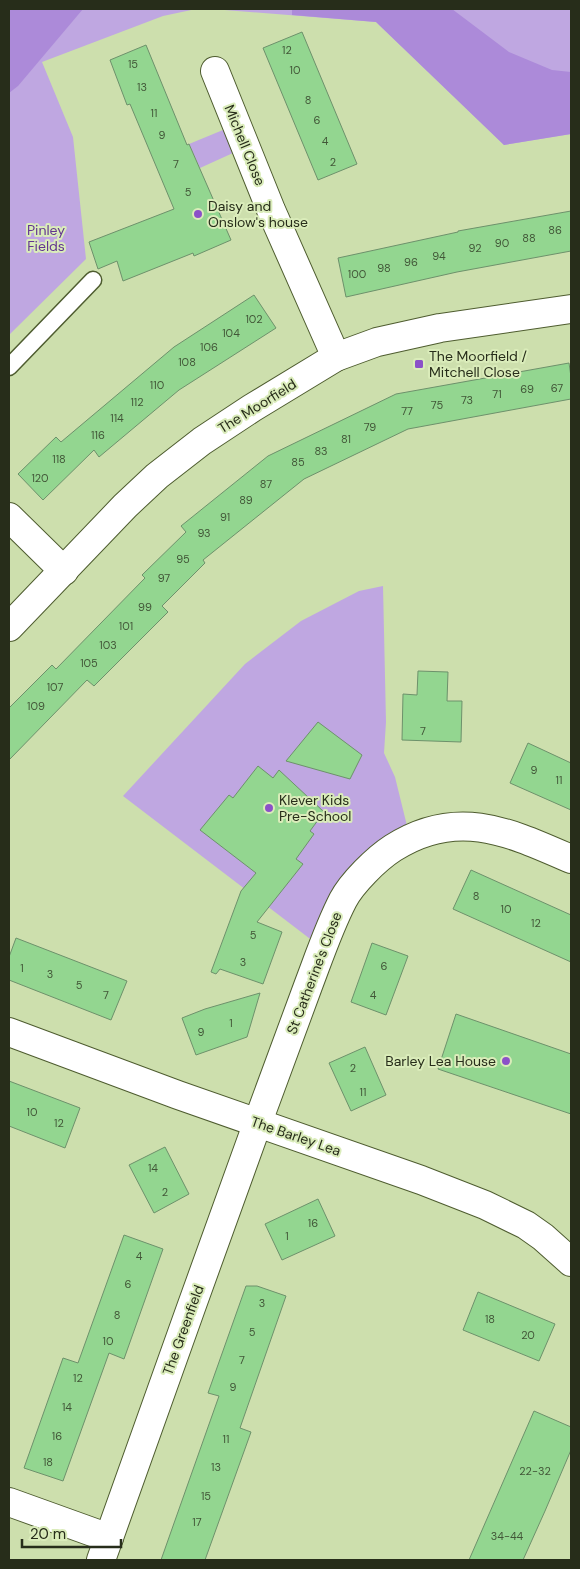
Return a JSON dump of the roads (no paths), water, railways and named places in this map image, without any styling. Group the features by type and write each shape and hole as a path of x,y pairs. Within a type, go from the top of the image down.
{"street":[{"name":"Michell Close","path":"215,71 271,210 336,357"},
{"name":"The Moorfield","path":"9,627 125,506 158,476 202,441 336,357 377,342 440,328 571,308"},
{"path":"9,518 64,571"},
{"name":"St Catherine's Close","path":"258,1123 322,948 344,898 364,873 391,849 419,833 454,826 487,828 514,836 571,859"},
{"name":"The Barley Lea","path":"9,1032 421,1180 485,1205 543,1237 571,1262"},
{"name":"The Greenfield","path":"9,1502 105,1549 258,1123"}],"lane":[{"path":"9,367 93,280"}],"place":[{"name":"Daisy and Onslow's house","path":"198,214"},
{"name":"The Moorfield / Mitchell Close","path":"419,364"},
{"name":"Klever Kids Pre-School","path":"269,808"},
{"name":"Barley Lea House","path":"506,1061"}],"park label":[{"name":"Pinley Fields","path":"46,238"}]}
